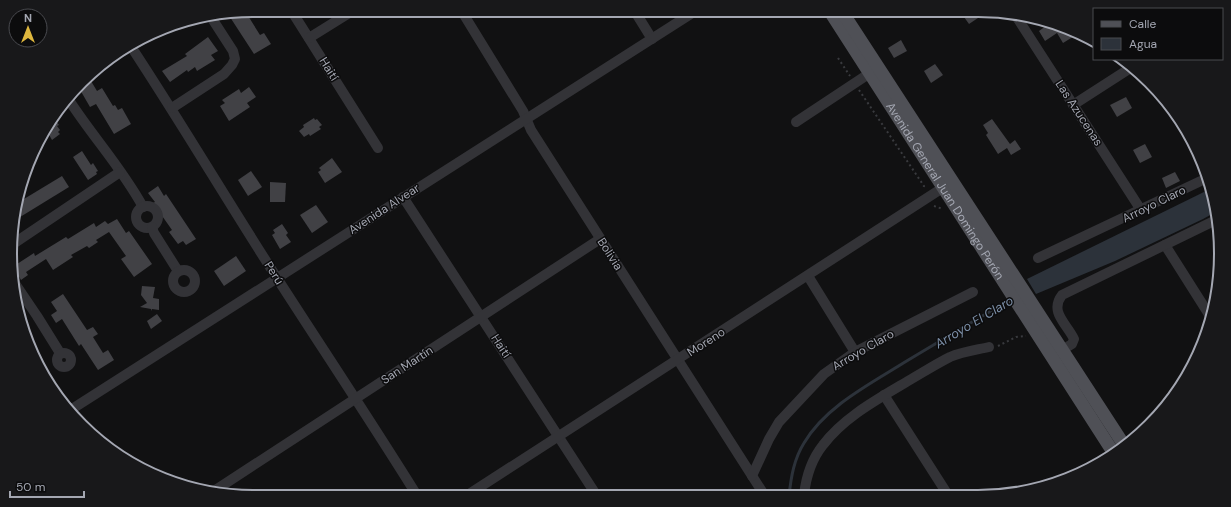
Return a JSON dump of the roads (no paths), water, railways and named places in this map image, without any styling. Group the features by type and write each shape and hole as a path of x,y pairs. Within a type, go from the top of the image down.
{"main road":[{"name":"Avenida General Juan Domingo Perón","path":"834,17 944,187 1008,278"},
{"name":"Avenida General Juan Domingo Perón","path":"845,17 1026,307 1111,449"},
{"name":"Avenida General Juan Domingo Perón","path":"1026,307 1062,350 1121,441"}],"street":[{"name":"Haití","path":"296,17 378,148"},
{"path":"310,38 343,17"},
{"name":"Bolivia","path":"465,17 519,104 531,130 761,490"},
{"path":"638,17 652,39"},
{"name":"Avenida Alvear","path":"75,407 686,17"},
{"path":"172,108 224,74 235,59 233,51 213,21"},
{"name":"Las Azucenas","path":"1019,21 1141,210"},
{"name":"Perú","path":"133,50 172,108 277,278 414,490"},
{"path":"1073,105 1126,71"},
{"path":"796,122 870,73"},
{"path":"71,104 120,172 142,207"},
{"path":"18,241 120,172"},
{"name":"Arroyo Claro","path":"1038,258 1202,180"},
{"name":"Moreno","path":"476,490 560,437 944,187"},
{"name":"Haití","path":"403,197 593,490"},
{"path":"149,206 157,212 158,219 152,227 144,228 138,223 136,216 139,209 142,207 149,206"},
{"path":"1062,350 1072,344 1074,339 1060,318 1057,307 1057,301 1062,295 1212,222"},
{"path":"152,227 154,233 178,272"},
{"name":"San Martín","path":"218,487 600,239"},
{"path":"1165,245 1207,311"},
{"path":"808,276 855,352"},
{"path":"20,291 60,353"},
{"name":"Arroyo Claro","path":"752,476 779,422 824,374 855,352 973,292"},
{"path":"805,490 806,478 822,445 834,432 852,417 884,395 952,356 989,348"},
{"path":"884,395 945,490"}],"water":[{"name":"Arroyo El Claro","path":"1206,191 1210,215 1203,219 1115,261 1036,294 1027,279"}],"waterway":[{"name":"Arroyo El Claro","path":"790,490 794,468 804,443 813,430 836,407 878,379 1010,300"}]}
